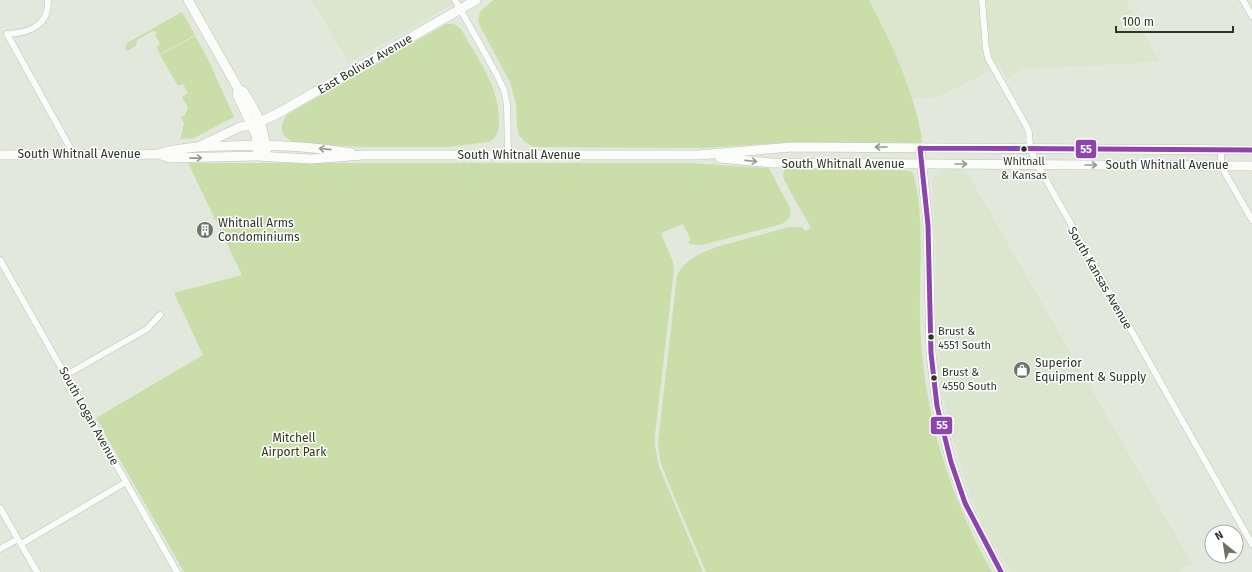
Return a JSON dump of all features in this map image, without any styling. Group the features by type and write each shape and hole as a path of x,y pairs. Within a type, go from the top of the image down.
{"street":[{"path":"0,34 21,33 30,31 38,26 46,13 48,0"},
{"path":"188,0 239,90 238,94 261,145"},
{"path":"455,0 504,90 508,105 508,155"},
{"name":"East Bolivar Avenue","path":"200,146 240,127 275,115 476,0"},
{"name":"South Kansas Avenue","path":"982,0 988,58 1027,127 1030,148 1037,164 1252,544"},
{"path":"1243,0 1252,16"},
{"path":"7,34 74,153"},
{"path":"239,90 243,91 261,121 262,157"},
{"name":"South Whitnall Avenue","path":"158,154 172,149 200,146 261,145 325,148 363,155"},
{"name":"South Whitnall Avenue","path":"0,155 74,153 158,154 170,158 262,157 311,159 363,155 698,155 792,147 1030,148 1221,151 1252,150"},
{"path":"920,148 928,225 931,353 938,406 954,472 965,503 1001,572"},
{"path":"1136,149 1137,165"},
{"path":"1221,151 1221,166 1252,220"},
{"name":"South Whitnall Avenue","path":"698,155 772,163 1252,166"},
{"name":"South Logan Avenue","path":"0,260 2,269 66,375 177,572"},
{"path":"66,375 147,329 160,315"},
{"path":"0,549 19,542 126,482"},
{"path":"0,508 37,572"}],"shaded area":[{"path":"312,0 460,0 349,63"},
{"path":"869,0 1126,0 1159,62 1022,69 1008,79 1000,66 937,97 912,99 904,74 892,46"},
{"path":"942,169 965,169 1192,564 1178,572 1010,572 984,526 970,495 952,436 941,385 936,343 936,245 932,182 936,173"}],"green space":[{"path":"493,0 869,0 893,48 908,85 921,131 922,143 796,142 704,148 534,147 525,142 519,135 517,127 516,104 510,82 478,21 480,12"},
{"path":"182,12 195,35 160,54 156,47 160,44 155,34 157,32 153,31 137,40 136,46 127,51 125,48 127,43"},
{"path":"446,24 454,24 461,29 492,85 496,97 499,122 499,128 494,138 488,142 448,147 364,147 294,143 284,136 282,124 288,114"},
{"path":"195,36 207,57 234,117 194,138 180,139 184,124 181,117 185,115 188,107 182,97 188,93 183,84 178,86 160,55"},
{"name":"Mitchell Airport Park","path":"188,163 688,163 769,168 790,208 789,218 782,224 702,245 690,244 688,242 691,240 683,224 661,233 673,262 674,270 655,446 659,467 703,572 184,572 96,418 203,355 174,293 242,275"},
{"path":"785,169 905,170 912,172 917,193 921,246 920,318 922,352 932,417 940,450 962,512 992,572 706,572 660,460 658,442 677,276 682,267 690,260 710,249 789,227 802,227 805,231 811,228 784,180 783,174"}],"transit line":[{"name":"55","path":"920,148 928,225 931,353 937,406 951,462 965,503 1001,572"},
{"name":"55","path":"920,148 1252,150"}],"place":[{"name":"Whitnall & Kansas","path":"1024,149"},
{"name":"Whitnall Arms Condominiums","path":"205,230"},
{"name":"Brust & 4551 South","path":"931,337"},
{"name":"Superior Equipment & Supply","path":"1022,370"},
{"name":"Brust & 4550 South","path":"934,378"}]}
